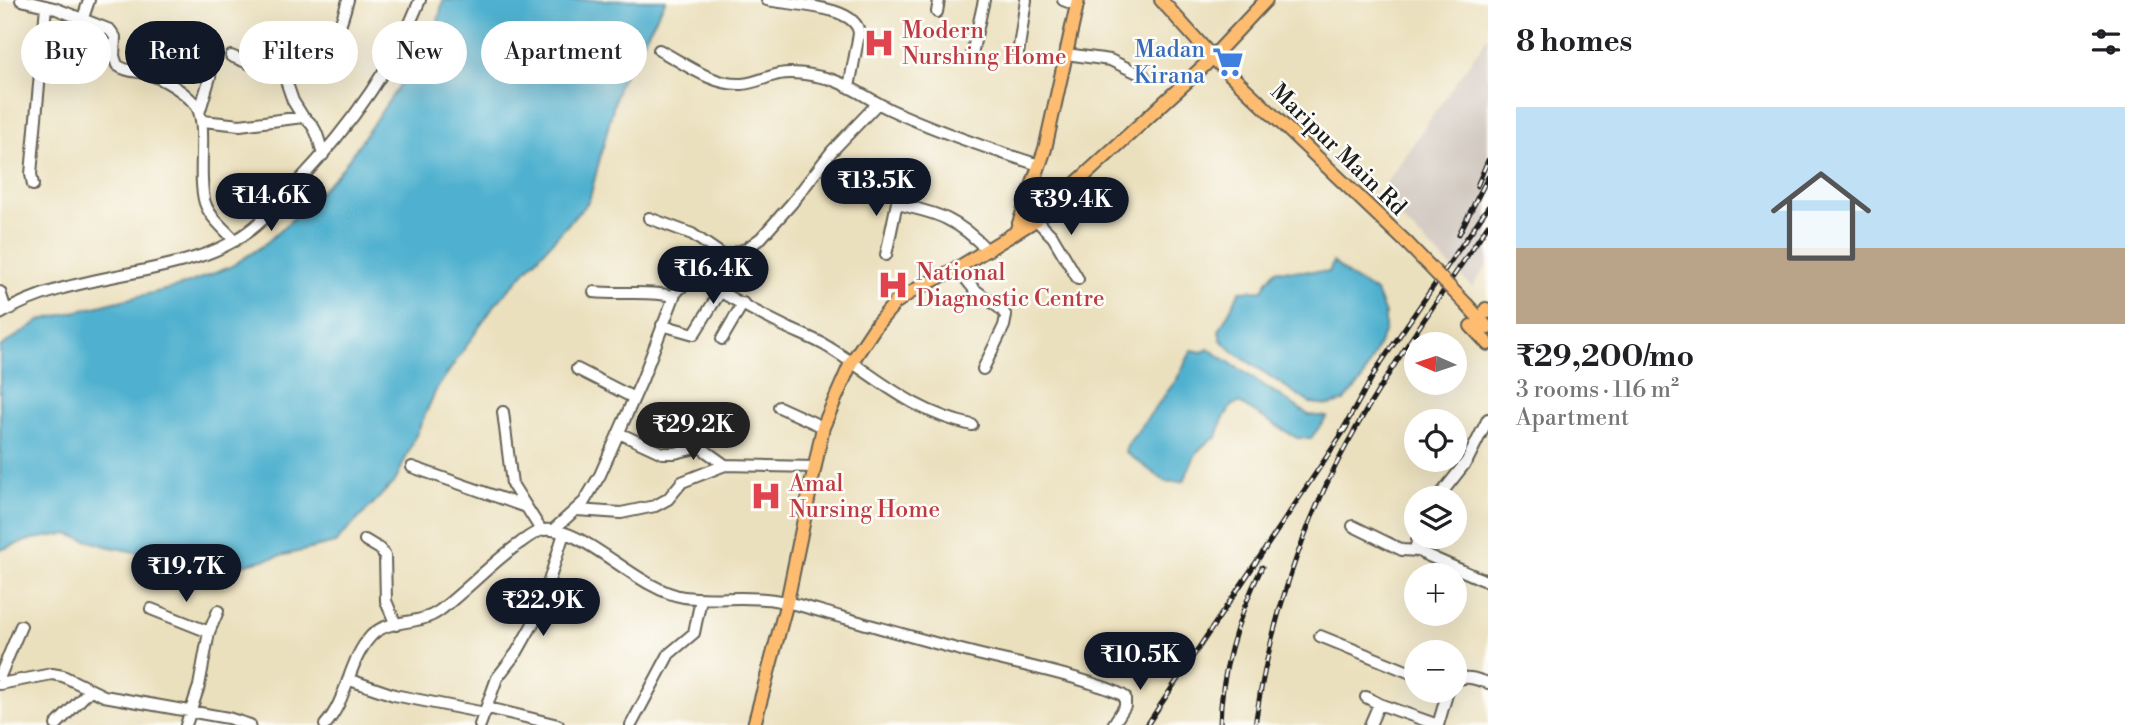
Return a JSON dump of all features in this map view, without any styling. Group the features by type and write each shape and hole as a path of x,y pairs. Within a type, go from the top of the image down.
{"main road":[{"name":"Maripur Main Rd","path":"1161,0 1213,58 1406,242 1488,328"},
{"path":"754,725 787,602 822,427 852,363 877,324 895,303 988,251 1035,219 1213,58 1266,0"},
{"path":"1016,232 1039,165 1077,3"},
{"path":"1471,326 1488,344"}],"street":[{"path":"21,0 83,18 114,33 114,56 117,65 125,69"},
{"path":"83,18 89,0"},
{"path":"340,21 348,0"},
{"path":"0,292 3,312 44,294 194,258 235,241 265,218 355,116 384,72 420,0"},
{"path":"767,0 822,9 854,20 859,34 849,87"},
{"path":"937,12 939,0"},
{"path":"972,54 984,0"},
{"path":"1018,54 1026,0"},
{"path":"1063,0 1077,3"},
{"path":"33,185 31,174 46,6"},
{"path":"659,50 704,75 732,83 744,84 794,73 829,79 939,129 1039,165"},
{"path":"1066,54 1110,60 1144,76"},
{"path":"231,56 285,78 293,101 315,129 323,155"},
{"path":"168,84 183,93 201,116 240,125 303,117"},
{"path":"209,84 201,116 200,167 205,204 235,241"},
{"path":"480,725 500,672 517,652 539,612 559,532 600,475 674,296 681,287 699,279 724,256 751,247 767,232 832,151 878,103"},
{"path":"886,255 900,188"},
{"path":"897,204 958,223 988,251"},
{"path":"649,218 692,234 724,256"},
{"path":"1035,219 1053,237 1078,279"},
{"path":"957,268 974,289 1006,316 1004,326 983,369"},
{"path":"699,279 785,327 819,342 871,378 930,413 972,425"},
{"path":"594,292 651,292 674,296"},
{"path":"662,325 694,334 720,292"},
{"path":"722,339 743,303"},
{"path":"577,369 634,398"},
{"path":"779,407 822,427"},
{"path":"503,412 510,477 516,493 541,530"},
{"path":"1447,486 1467,461 1488,419"},
{"path":"619,433 662,453 701,447 724,465"},
{"path":"577,510 621,513 655,506 668,499 682,482 724,465 815,467"},
{"path":"412,467 526,507"},
{"path":"1353,526 1402,550 1419,551 1488,582"},
{"path":"325,725 340,703 369,639 380,629 439,611 483,570 541,530 559,532 599,551 653,588 682,597 737,597 787,602 974,653 1052,670 1117,692 1126,701 1113,725"},
{"path":"365,540 380,549 385,556 385,594 396,625"},
{"path":"631,725 669,654 694,633 701,599"},
{"path":"152,609 209,632"},
{"path":"187,725 199,686 209,632 218,611"},
{"path":"0,676 21,626"},
{"path":"1320,636 1404,669"},
{"path":"0,684 52,674 63,676 116,699 228,718 250,725"},
{"path":"1467,678 1488,683"},
{"path":"349,680 394,695 558,725"},
{"path":"60,724 90,690"},
{"path":"1366,697 1438,725 1444,703"},
{"path":"1370,725 1379,704"}],"shaded area":[{"path":"1488,36 1488,264 1472,287 1377,196"}],"water":[{"path":"443,0 666,0 647,34 647,21 481,21 481,84 619,84 589,201 494,306 436,390 396,480 335,543 221,570 106,546 67,534 32,539 0,550 0,347 41,320 181,286 230,267 264,245 341,170 400,84 467,84 467,21 438,21"},
{"path":"1333,262 1352,278 1376,292 1385,314 1385,331 1361,382 1344,401 1330,405 1310,403 1235,353 1221,340 1219,331 1240,291 1263,290 1276,270 1329,272"},
{"path":"1209,349 1309,415 1327,417 1311,438 1297,438 1239,403 1232,405 1222,421 1217,437 1199,450 1184,481 1166,482 1125,452 1128,444 1177,379 1192,350 1202,352"}],"railway":[{"path":"1477,186 1488,160"},
{"path":"1459,234 1488,177"},
{"path":"1341,433 1378,367 1488,207"},
{"path":"1255,725 1278,616 1301,545 1330,477 1380,388 1488,225"},
{"path":"1147,725 1348,425"},
{"path":"1220,725 1232,644 1262,567"}],"place":[{"name":"Modern Nurshing Home","path":"879,43"},
{"name":"Madan Kirana","path":"1228,62"},
{"name":"National Diagnostic Centre","path":"893,285"},
{"name":"Amal Nursing Home","path":"766,496"}]}
